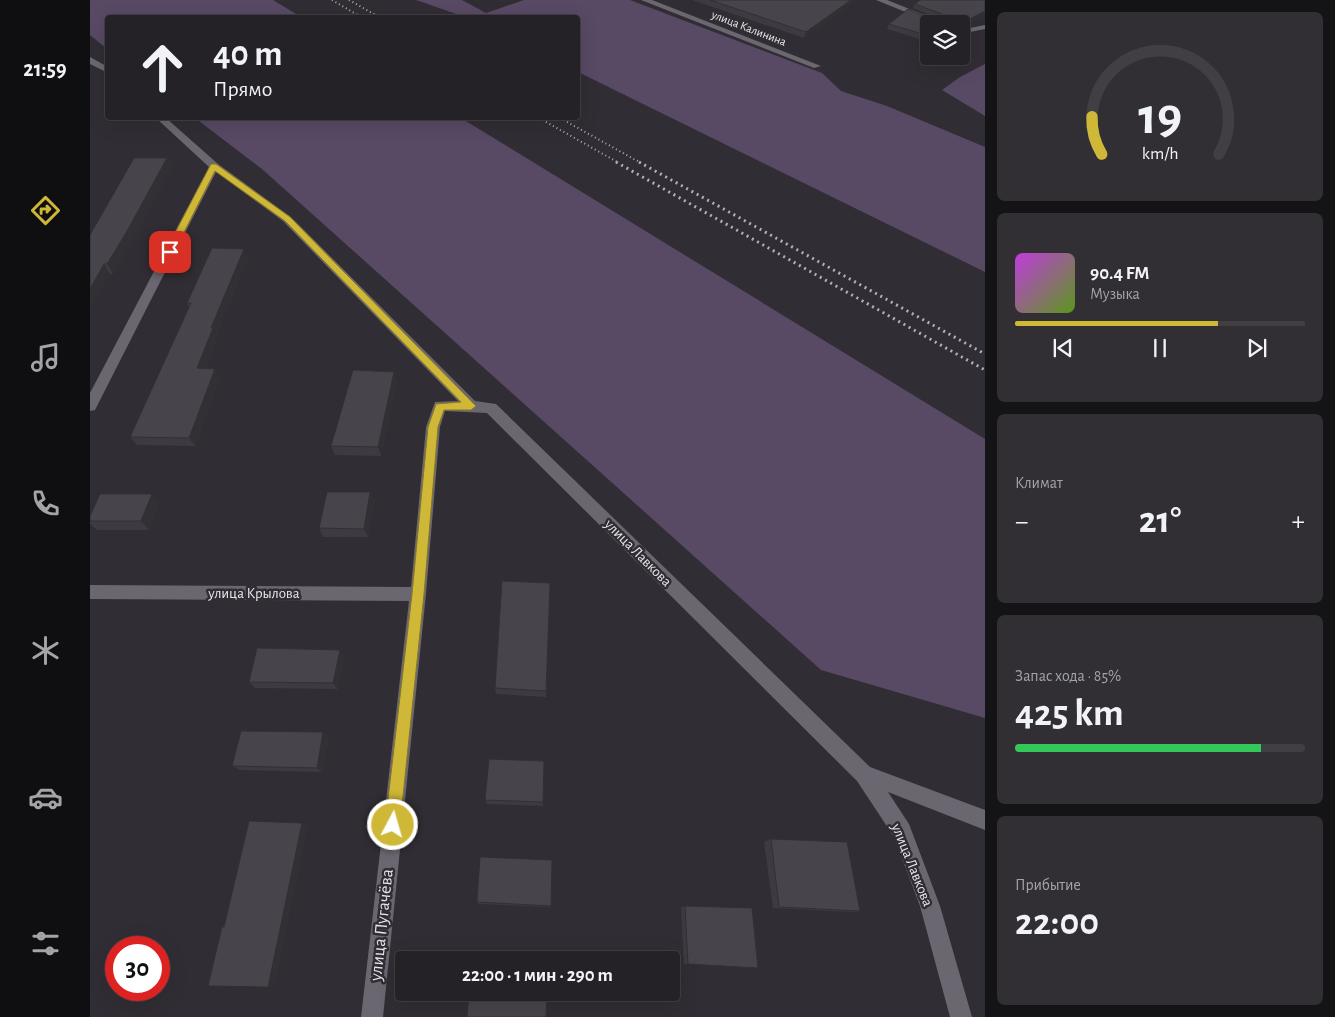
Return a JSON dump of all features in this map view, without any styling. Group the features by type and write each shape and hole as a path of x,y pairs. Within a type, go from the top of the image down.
{"street":[{"name":"улица Калинина","path":"645,0 817,66"},
{"path":"880,0 920,15"},
{"path":"970,29 985,27"},
{"path":"90,60 105,69"},
{"path":"163,120 214,166 288,219 471,406"},
{"path":"90,406 214,166"},
{"name":"улица Лавкова","path":"418,594 433,427 440,406 491,408 864,774 902,831 930,906 961,1017"},
{"name":"улица Крылова","path":"90,592 418,594"},
{"name":"улица Пугачёва","path":"372,1017 418,594"},
{"path":"864,774 985,820"}],"shaded area":[{"path":"90,0 273,0 298,15 105,15 105,47 90,35"},
{"path":"416,0 462,0 486,13 524,0 630,0 822,73 841,91 887,106 985,147 985,272 580,73 580,15 459,15"},
{"path":"985,64 985,116 942,90 960,77"},
{"path":"198,120 464,120 985,439 985,718 821,670 262,169"}],"building":[{"path":"710,0 851,0 806,32"},
{"path":"920,0 985,0 985,11 970,19 970,15 945,15 915,4"},
{"path":"908,9 922,15 920,15 920,33 889,24"},
{"path":"134,158 167,158 126,233 107,264 104,264 90,289 90,235"},
{"path":"212,248 244,249 211,328 213,328 197,368 215,369 189,438 130,437 191,303 187,303"},
{"path":"353,370 394,372 378,447 331,446"},
{"path":"327,492 370,492 364,529 319,528"},
{"path":"100,494 152,494 141,521 90,521 90,516"},
{"path":"502,581 550,583 546,691 495,688"},
{"path":"257,648 340,650 333,683 249,682"},
{"path":"241,731 323,732 317,768 232,766"},
{"path":"489,759 544,761 543,802 485,800"},
{"path":"249,821 302,823 268,987 208,986 222,927 224,927"},
{"path":"771,839 847,842 860,911 779,907"},
{"path":"480,857 552,860 551,906 477,902"},
{"path":"685,906 752,908 758,968 688,964"},
{"path":"468,1001 547,1001 546,1017 467,1017"}],"railway":[{"path":"332,0 358,15"},
{"path":"349,0 376,15"},
{"path":"543,120 619,163"},
{"path":"564,120 641,163"},
{"path":"616,162 985,370"},
{"path":"639,162 985,354"}],"route":[{"path":"170,252 214,166 288,219 471,406 440,406 433,427 418,594 393,825"}]}
